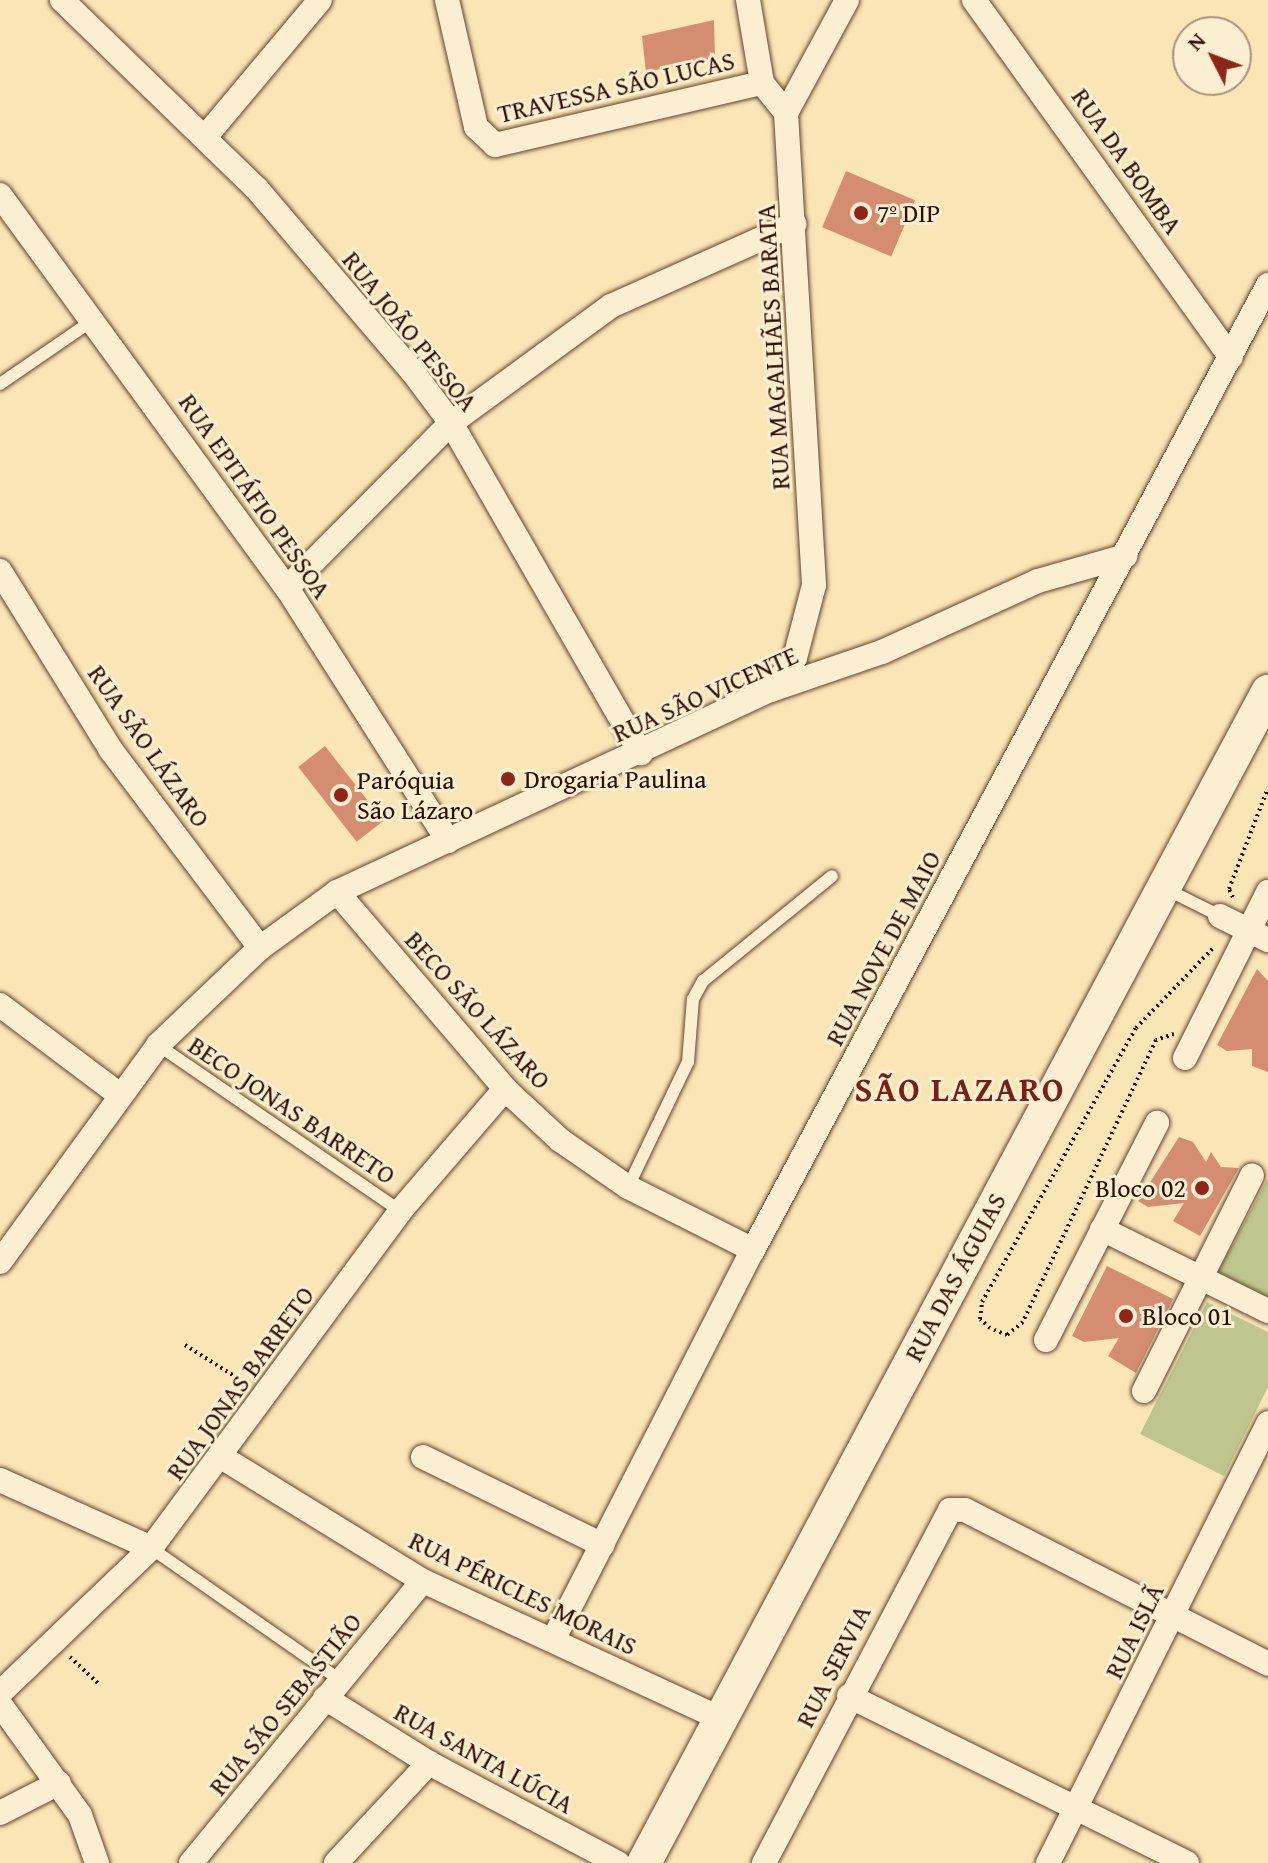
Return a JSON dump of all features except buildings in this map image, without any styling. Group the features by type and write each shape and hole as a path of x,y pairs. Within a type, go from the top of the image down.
{"street":[{"path":"206,136 320,0"},
{"name":"TRAVESSA SÃO LUCAS","path":"447,0 476,127 495,145 762,83"},
{"path":"748,0 762,83 786,113 847,0"},
{"name":"RUA DA BOMBA","path":"974,0 1231,357"},
{"name":"RUA JOÃO PESSOA","path":"65,1 206,136 451,423 641,753"},
{"name":"RUA MAGALHÃES BARATA","path":"771,690 795,658 814,585 786,113"},
{"name":"RUA EPITÁFIO PESSOA","path":"0,195 95,319 287,588 448,841"},
{"path":"287,588 451,423 611,306 794,224"},
{"name":"RUA NOVE DE MAIO","path":"553,1640 753,1250 1268,285"},
{"name":"RUA SÃO VICENTE","path":"0,1262 8,1232 158,1045 260,948 337,892 771,690 882,652 1038,581 1125,556"},
{"name":"RUA SÃO LÁZARO","path":"0,571 111,750 260,948"},
{"name":"RUA DAS ÁGUIAS","path":"644,1863 1268,692"},
{"name":"BECO SÃO LÁZARO","path":"337,892 505,1089 560,1140 628,1187 753,1250"},
{"path":"1185,1058 1244,928 1268,892"},
{"path":"0,1005 117,1093"},
{"name":"RUA JONAS BARRETO","path":"0,1693 151,1548 223,1458 400,1211 505,1089"},
{"path":"1046,1340 1157,1123"},
{"path":"1144,1391 1252,1175"},
{"path":"1102,1229 1268,1311"},
{"name":"RUA ISLÃ","path":"1048,1863 1268,1423"},
{"path":"423,1457 603,1545"},
{"name":"RUA PÉRICLES MORAIS","path":"223,1458 423,1581 721,1719"},
{"path":"0,1480 151,1548"},
{"name":"RUA SERVIA","path":"764,1863 937,1526 950,1510 965,1510 1172,1616"},
{"name":"RUA SÃO SEBASTIÃO","path":"191,1863 423,1581"},
{"path":"1172,1616 1268,1664"},
{"name":"RUA SANTA LÚCIA","path":"332,1689 429,1763 618,1863"},
{"path":"849,1696 1187,1863"},
{"path":"0,1704 80,1815 97,1863"},
{"path":"336,1863 429,1763"},
{"path":"0,1813 59,1783"}],"lane":[{"path":"0,384 95,319"},
{"path":"628,1187 688,1062 693,999 703,981 832,876"},
{"path":"1162,887 1244,928"},
{"name":"BECO JONAS BARRETO","path":"158,1045 400,1211"},
{"path":"151,1548 332,1689"}],"path":[{"path":"1186,1030 1156,1040 1023,1322 1007,1335 990,1328 980,1319 982,1302 1136,1028 1244,928 1242,914 1229,889 1268,788"},
{"path":"185,1345 268,1397"},
{"path":"55,1643 101,1686"}],"green space":[{"path":"1268,1178 1268,1298 1218,1272"},
{"path":"1207,1302 1268,1332 1268,1387 1224,1476 1140,1434"}],"place":[{"name":"7º DIP","path":"861,213"},
{"name":"Drogaria Paulina","path":"508,779"},
{"name":"Paróquia São Lázaro","path":"341,795"},
{"name":"Bloco 02","path":"1202,1188"},
{"name":"Bloco 01","path":"1126,1316"}],"district":[{"name":"SÃO LAZARO","path":"960,1089"}]}
